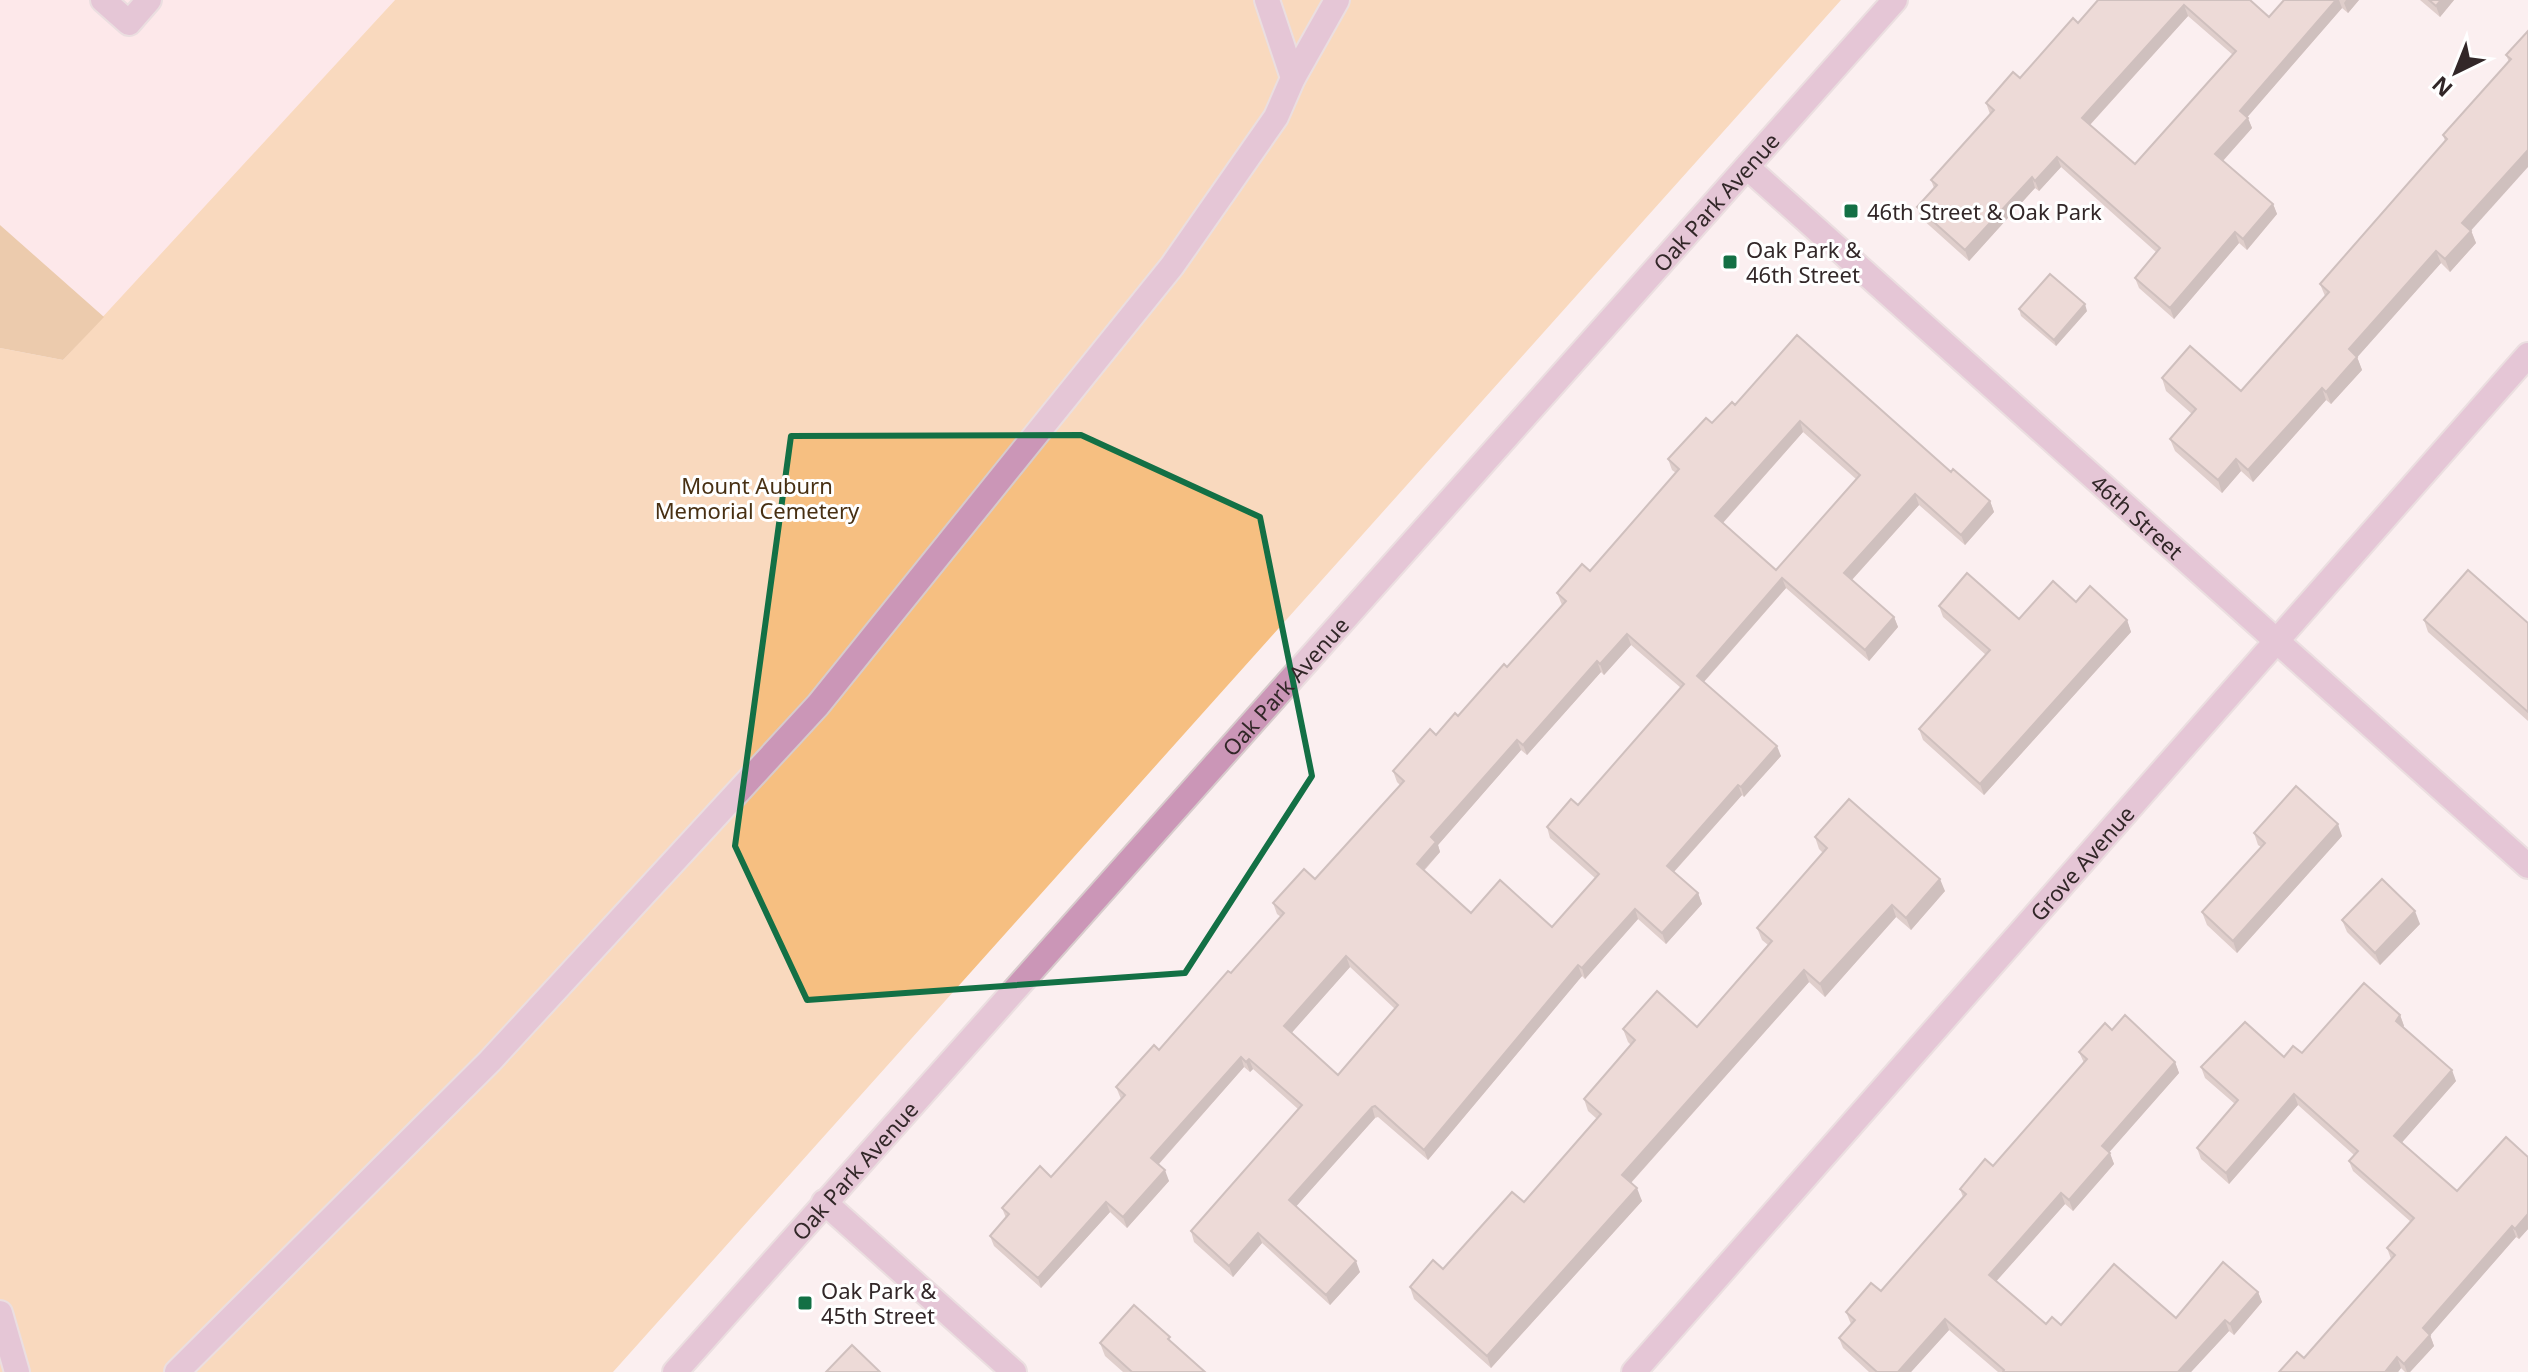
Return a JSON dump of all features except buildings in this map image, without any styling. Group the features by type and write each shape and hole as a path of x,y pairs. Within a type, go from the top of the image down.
{"street":[{"path":"103,0 129,23 149,0"},
{"path":"1267,0 1293,78"},
{"path":"177,1372 490,1061 818,705 1172,266 1276,117 1293,78 1337,0"},
{"name":"Oak Park Avenue","path":"675,1372 1895,0"},
{"name":"46th Street","path":"1747,167 2528,866"},
{"name":"Grove Avenue","path":"1634,1372 2528,355"},
{"path":"824,1202 1014,1372"},
{"path":"0,1313 17,1372"}],"highlighted area":[{"path":"1081,435 1260,517 1312,776 1185,973 807,1000 735,846 791,436"}],"shaded area":[{"path":"0,0 395,0 104,317 0,225"},
{"path":"0,225 104,317 63,360 0,348"}],"green space":[{"name":"Mount Auburn Memorial Cemetery","path":"395,0 1841,0 613,1372 0,1372 0,348 63,360"}],"place":[{"name":"46th Street & Oak Park","path":"1851,211"},
{"name":"Oak Park & 46th Street","path":"1730,262"},
{"name":"Oak Park & 45th Street","path":"805,1303"}]}
